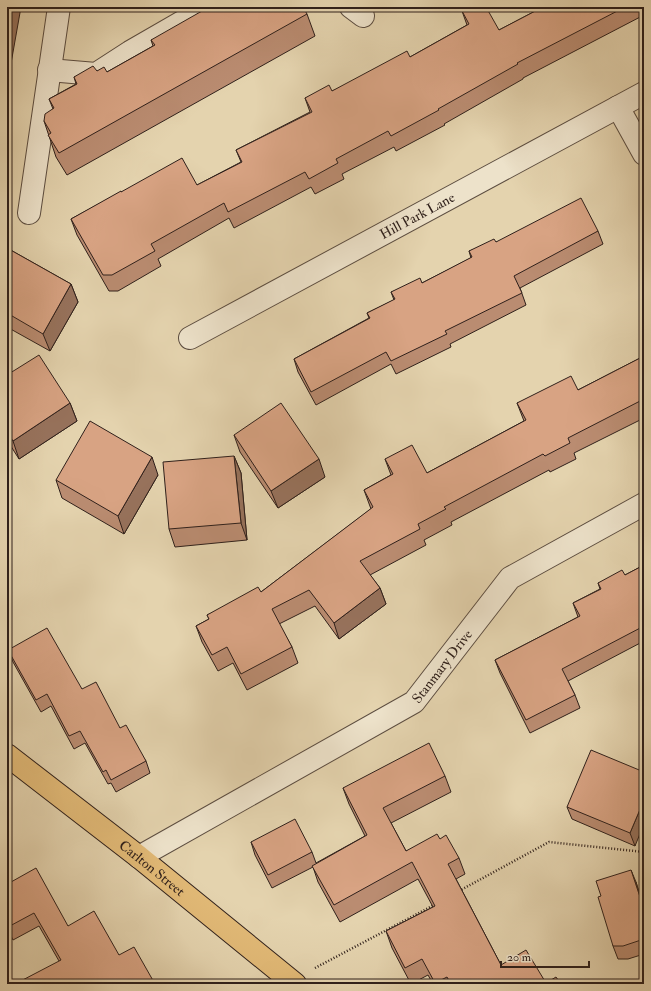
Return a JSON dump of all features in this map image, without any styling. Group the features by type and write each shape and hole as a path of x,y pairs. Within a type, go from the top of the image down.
{"main road":[{"name":"Carlton Street","path":"7,755 139,857 293,982"}],"street":[{"path":"29,213 59,7"},
{"path":"49,70 96,74 130,52 208,7"},
{"name":"Hill Park Lane","path":"190,338 618,106 644,94"},
{"path":"618,106 644,154"},
{"name":"Stanmary Drive","path":"139,857 414,702 510,578 644,504"}],"path":[{"path":"458,892 549,842 644,852"},
{"path":"293,982 437,903"}],"building":[{"path":"7,7 9,7 7,19"},
{"path":"209,7 303,7 307,14 59,153 48,135 51,133 44,121 45,114 54,108 49,99 77,84 74,77 93,66 97,71 104,67 107,72 155,45 151,40"},
{"path":"468,7 486,7 499,30 543,7 625,7 517,63 518,64 438,109 439,110 391,136 388,131 336,159 338,163 309,179 305,172 228,212 224,203 151,244 155,251 112,275 103,275 71,219 182,158 197,185 242,162 236,150 312,112 305,98 329,85 332,91 407,51 410,57 469,24 462,11"},
{"path":"581,198 598,231 514,276 522,293 445,331 447,334 391,361 386,352 311,392 294,359 370,318 367,313 395,299 391,292 420,278 422,283 472,257 469,251 494,239 496,242"},
{"path":"7,248 71,284 43,334 7,313"},
{"path":"39,355 70,403 13,441 7,432 7,375"},
{"path":"644,356 644,399 568,438 570,443 545,456 543,454 444,507 446,509 418,524 420,529 360,561 380,588 334,623 309,590 272,609 292,647 241,674 227,647 212,655 196,626 209,619 207,615 258,587 261,592 373,507 364,490 393,474 385,459 412,445 427,473 526,420 517,403 571,376 578,390"},
{"path":"281,403 319,459 271,491 234,435"},
{"path":"90,421 152,457 118,516 56,480"},
{"path":"234,456 241,523 169,529 163,462"},
{"path":"644,565 644,606 641,607 644,612 644,626 562,669 575,695 526,720 495,660 580,616 573,603 601,589 598,583 622,570 625,575"},
{"path":"47,628 82,689 96,682 120,728 126,725 146,761 111,780 106,770 103,772 80,731 69,736 47,694 36,700 8,650"},
{"path":"429,743 445,776 383,808 406,851 437,834 440,839 446,835 459,858 448,864 501,965 526,950 546,983 556,977 561,984 451,984 447,977 435,983 422,959 405,968 386,931 435,906 412,862 334,905 312,866 367,835 343,788"},
{"path":"591,750 644,772 644,800 630,833 567,807"},
{"path":"295,819 312,852 268,875 251,842"},
{"path":"36,868 68,926 94,911 119,955 134,947 155,984 15,984 61,960 34,913 8,927 7,925 7,875 11,882"},
{"path":"631,870 644,909 644,939 623,946 613,946 598,897 601,896 596,881"}]}
